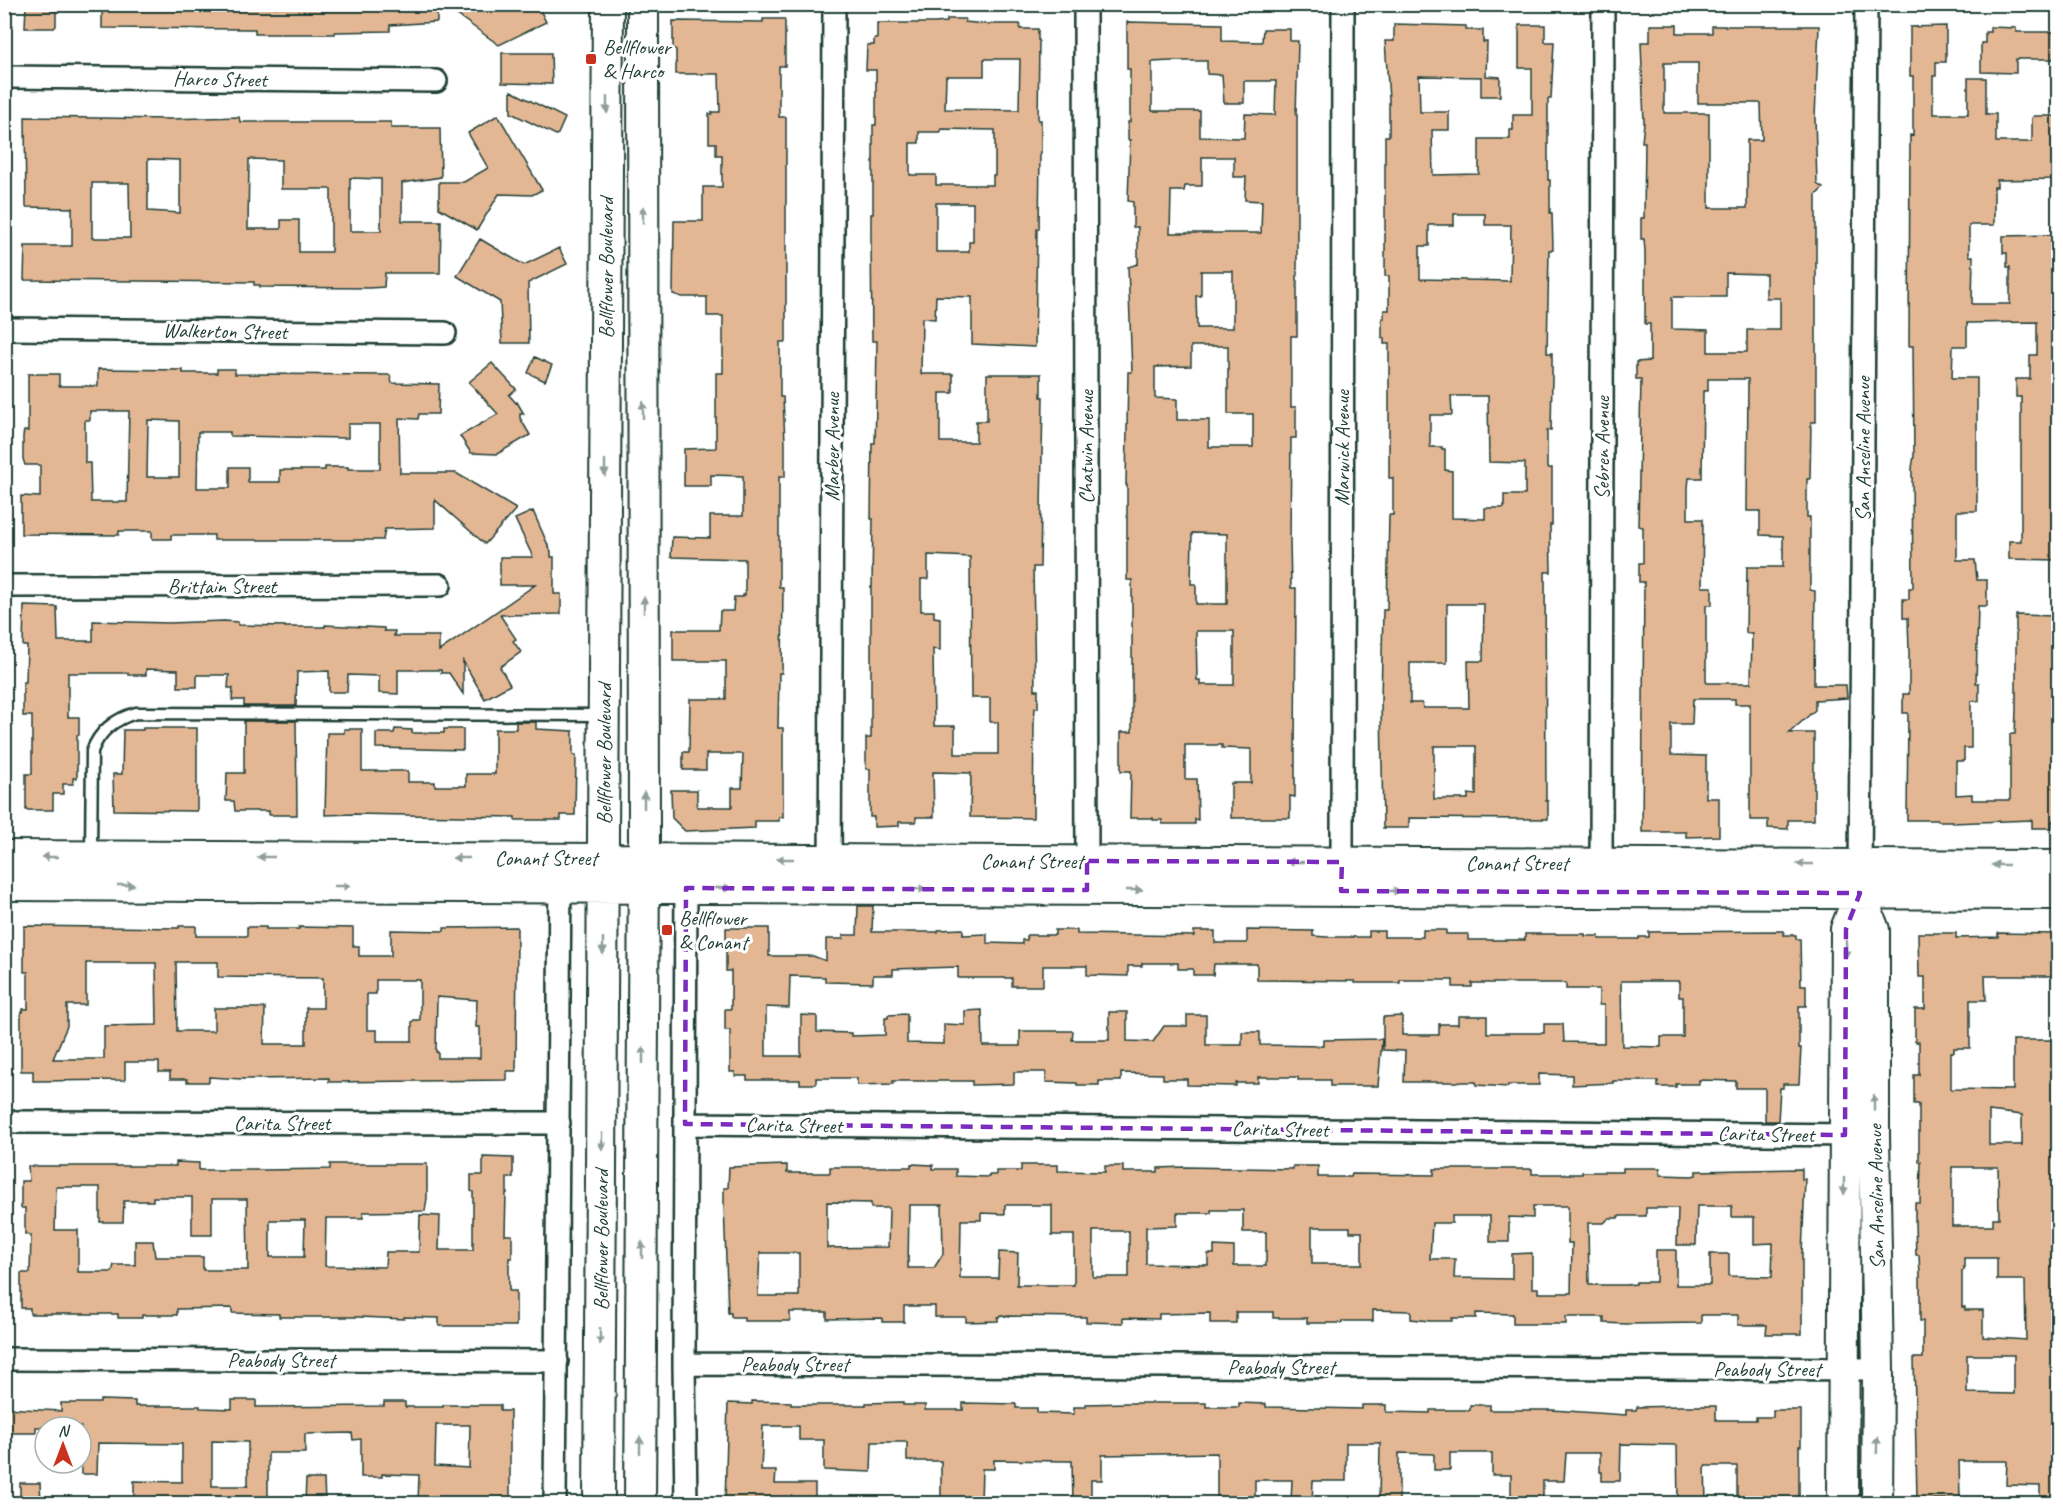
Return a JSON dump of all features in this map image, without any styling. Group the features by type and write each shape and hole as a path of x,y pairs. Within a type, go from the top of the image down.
{"street":[{"name":"Bellflower Boulevard","path":"599,1503 608,4"},
{"name":"Bellflower Boulevard","path":"640,1503 644,888 643,4"},
{"name":"Marber Avenue","path":"830,889 834,4"},
{"name":"Chatwin Avenue","path":"1085,4 1087,875"},
{"name":"Marwick Avenue","path":"1342,877 1343,4"},
{"name":"Sebren Avenue","path":"1601,878 1603,4"},
{"name":"San Anseline Avenue","path":"1843,1503 1846,929 1860,879 1866,4"},
{"name":"Harco Street","path":"4,77 436,81"},
{"name":"Walkerton Street","path":"4,329 445,333"},
{"name":"Brittain Street","path":"4,586 440,585"},
{"name":"Conant Street","path":"4,856 560,873 604,888 644,888 686,873 830,859 1087,875 1342,877 1860,879 2058,866"},
{"name":"Conant Street","path":"4,885 560,873 604,858 644,858 686,873 830,889 1087,875"},
{"name":"Bellflower Boulevard","path":"555,1503 560,873"},
{"path":"686,873 684,1364 686,1503"},
{"name":"Conant Street","path":"1860,879 2058,894"},
{"name":"San Anseline Avenue","path":"1860,879 1874,930 1877,1503"},
{"name":"Carita Street","path":"4,1122 559,1123"},
{"name":"Carita Street","path":"685,1124 1874,1135"},
{"name":"Peabody Street","path":"4,1359 557,1360"},
{"name":"Peabody Street","path":"684,1364 1878,1369"}],"lane":[{"path":"90,857 92,751 97,738 120,717 136,713 603,715"}],"highlighted area":[{"path":"1087,861 1342,862 1341,891 1860,893 1846,929 1845,1135 685,1124 686,888 1087,890"}],"building":[{"path":"26,4 56,4 56,26 54,28 25,28"},
{"path":"102,4 240,4 305,7 305,4 437,4 437,22 390,25 390,31 335,32 335,34 255,34 255,29 102,28"},
{"path":"442,4 537,4 546,22 499,45"},
{"path":"763,19 784,19 785,22 785,66 779,66 779,117 786,117 786,342 780,342 780,397 783,397 785,477 779,477 779,587 783,587 782,673 779,673 778,728 783,728 783,817 779,817 779,821 755,821 755,828 685,831 672,818 671,790 697,790 697,807 732,807 732,788 742,788 743,754 706,754 706,770 683,770 683,752 689,752 690,699 726,699 726,661 673,661 673,630 719,630 720,611 733,611 734,597 745,595 745,559 671,557 672,537 710,538 710,516 743,516 743,476 711,475 711,486 684,486 684,449 716,448 716,373 723,373 723,316 707,316 707,297 682,297 673,294 674,221 703,221 703,187 722,187 722,155 716,155 716,143 709,143 709,114 720,112 719,74 676,74 673,21 763,22"},
{"path":"947,19 965,19 965,22 1020,24 1020,29 1038,29 1038,120 1041,120 1041,153 1035,347 972,344 972,297 936,296 935,319 922,318 921,374 953,374 953,393 940,393 940,442 976,442 976,421 987,421 987,374 1041,374 1041,397 1043,397 1040,567 1033,567 1035,690 1038,690 1038,708 1035,708 1034,722 1033,818 970,817 971,773 933,772 934,817 916,817 916,822 899,822 899,826 874,827 874,817 870,817 870,769 866,769 866,738 871,738 872,443 875,443 877,341 872,341 871,234 876,70 866,70 867,45 874,45 874,39 877,39 877,23 947,22","holes":["984,59 1020,59 1019,110 945,109 946,76 984,76","941,129 995,130 993,185 936,185 936,175 910,175 910,143 919,143 919,132 941,132","936,203 973,203 973,242 969,242 969,252 936,252","928,555 970,557 971,698 990,698 990,722 998,722 998,754 955,754 955,726 934,726 933,649 940,650 940,618 934,617 934,611 921,611 921,579 928,579"]},
{"path":"1127,22 1222,24 1222,41 1262,42 1263,29 1290,29 1290,41 1298,41 1297,336 1291,336 1291,407 1296,407 1296,438 1291,438 1290,541 1291,588 1296,588 1295,797 1290,796 1290,818 1231,818 1231,783 1251,783 1251,749 1222,748 1222,745 1185,745 1185,779 1197,779 1198,820 1195,819 1195,824 1162,824 1162,820 1153,820 1153,818 1130,818 1131,771 1121,771 1121,732 1132,732 1132,580 1127,580 1126,485 1128,372 1132,372 1128,267 1138,264 1138,227 1133,227 1133,202 1128,201 1130,69 1127,69","holes":["1207,61 1207,74 1222,75 1224,103 1244,103 1244,81 1276,81 1275,115 1245,114 1244,138 1200,137 1200,111 1152,111 1152,62","1202,157 1234,157 1234,177 1246,177 1245,200 1262,201 1261,233 1170,233 1171,191 1184,191 1185,186 1202,186","1201,271 1233,271 1233,328 1197,328 1196,296 1201,296","1191,346 1228,346 1228,414 1253,414 1253,447 1209,447 1209,420 1177,420 1177,399 1155,398 1155,367 1191,366","1192,533 1227,534 1227,604 1196,604 1196,584 1191,584","1196,631 1234,631 1234,685 1200,685 1200,680 1197,680"]},
{"path":"1394,24 1466,26 1466,30 1483,30 1483,42 1487,42 1486,76 1500,77 1500,96 1481,96 1481,77 1419,76 1420,112 1449,112 1449,130 1432,130 1433,175 1479,174 1479,139 1510,139 1510,130 1513,130 1513,115 1532,115 1532,68 1519,68 1519,25 1545,25 1545,42 1554,42 1551,99 1548,99 1548,180 1550,180 1553,250 1549,250 1547,353 1552,353 1551,430 1547,430 1547,468 1552,468 1551,572 1545,572 1548,819 1409,818 1409,828 1383,828 1381,701 1383,610 1387,610 1389,515 1393,515 1393,478 1389,478 1389,344 1384,344 1384,338 1382,338 1384,310 1389,310 1389,276 1385,276 1385,136 1389,136 1389,99 1385,41 1394,41","holes":["1454,214 1485,214 1485,225 1511,225 1510,281 1420,279 1420,246 1429,246 1429,225 1454,225","1451,396 1488,396 1489,462 1525,463 1525,495 1504,495 1504,508 1485,508 1485,519 1452,518 1452,471 1445,470 1445,449 1430,447 1430,415 1452,415","1447,604 1484,604 1483,661 1468,661 1469,708 1423,708 1422,703 1410,703 1410,663 1447,663","1434,746 1476,746 1476,795 1468,794 1468,799 1434,799"]},
{"path":"1650,25 1677,25 1677,33 1712,33 1712,26 1819,26 1815,117 1817,184 1823,188 1816,195 1816,422 1811,422 1810,479 1807,479 1807,517 1810,517 1810,590 1815,591 1814,685 1846,685 1847,698 1815,700 1815,710 1789,733 1814,733 1814,820 1788,820 1788,829 1768,828 1768,820 1750,820 1750,704 1735,704 1735,699 1693,699 1692,724 1671,724 1671,755 1706,756 1706,798 1719,798 1719,836 1686,837 1686,832 1642,832 1644,582 1639,582 1639,563 1643,563 1643,527 1638,526 1641,379 1636,379 1636,362 1650,361 1650,324 1645,324 1645,251 1644,239 1641,239 1641,218 1644,218 1645,142 1642,142 1644,123 1641,42 1650,42","holes":["1664,63 1698,63 1698,103 1761,103 1762,140 1747,140 1747,208 1709,208 1709,113 1664,113","1726,273 1766,274 1766,298 1780,298 1780,330 1747,330 1747,352 1708,352 1708,330 1672,329 1672,297 1726,297","1708,379 1748,379 1747,511 1760,511 1760,535 1783,536 1783,567 1747,567 1746,633 1752,633 1751,683 1707,683 1706,681 1706,605 1712,605 1712,587 1702,587 1703,519 1688,519 1688,487 1689,478 1702,478 1703,391 1708,391"]},
{"path":"1946,26 1946,62 1936,62 1936,76 1933,76 1933,114 1968,114 1968,78 1986,78 1986,114 1996,114 1996,142 2032,142 2032,118 2034,116 2058,117 2058,179 1997,180 1997,187 1994,187 1994,225 1969,225 1969,256 1973,256 1972,304 2010,304 2010,267 2007,267 2007,253 2003,253 2003,236 2058,235 2058,560 2009,559 2009,541 2021,541 2021,397 2016,397 2016,379 2030,379 2030,355 2037,355 2037,322 1967,323 1967,346 1953,346 1952,378 1977,378 1977,511 1957,511 1957,560 1975,560 1977,580 1987,580 1987,606 1978,606 1976,683 1979,683 1979,701 1971,701 1971,748 1964,748 1964,761 1956,761 1956,795 1972,794 1972,800 2010,800 2010,734 2015,734 2016,710 2016,615 2058,616 2058,821 2052,821 2052,828 2032,828 2032,820 1952,823 1952,821 1938,820 1907,820 1908,713 1903,713 1903,694 1909,694 1909,651 1908,618 1903,618 1903,599 1909,599 1909,588 1913,588 1912,468 1914,456 1913,346 1909,346 1910,135 1913,136 1910,27"},
{"path":"1990,27 2016,28 2016,32 2058,32 2058,59 2016,59 2016,73 1981,72 1981,43 1985,43 1985,32 1990,32"},
{"path":"502,53 551,53 552,84 502,83"},
{"path":"511,91 565,118 558,134 511,113"},
{"path":"498,115 542,190 532,195 499,194 477,230 439,208 439,182 464,182 488,168 468,133"},
{"path":"25,117 170,119 239,117 240,122 391,122 391,128 440,128 441,177 402,183 402,221 441,221 440,273 385,273 384,287 260,287 260,285 254,285 254,282 24,280 25,246 72,246 72,208 26,207","holes":["148,159 180,160 180,213 148,211","249,159 281,160 281,189 331,189 331,252 299,252 299,220 281,220 281,229 248,229","350,178 381,179 381,231 350,231","92,183 129,183 130,238 92,238"]},
{"path":"480,239 524,265 559,248 567,264 528,283 529,343 502,343 500,302 457,276"},
{"path":"535,357 552,365 545,381 528,373"},
{"path":"492,363 516,389 509,395 517,402 524,414 520,414 520,418 530,435 497,454 471,453 460,436 498,414 469,382"},
{"path":"98,369 183,370 183,373 217,373 217,369 235,369 235,374 390,375 392,383 439,384 438,414 419,414 418,419 399,418 400,473 456,473 516,509 485,544 435,500 435,528 385,529 383,540 214,540 214,535 171,535 171,539 152,539 152,531 119,531 119,535 21,534 21,496 40,497 40,465 25,465 23,459 23,436 24,431 28,431 28,374 59,374 59,386 98,386","holes":["90,411 129,411 127,502 91,502 90,463 85,463 85,420 90,420","148,420 179,421 179,477 147,477","348,424 380,424 380,469 325,467 325,470 280,470 280,482 248,482 248,467 230,467 230,488 197,488 198,432 230,432 230,436 348,438"]},
{"path":"533,511 551,552 551,557 554,557 554,594 561,594 561,614 500,615 516,639 513,641 521,652 500,667 510,685 485,699 463,661 463,694 449,673 441,673 441,670 398,670 398,694 379,693 379,676 348,675 347,692 329,692 329,671 297,672 296,706 244,706 244,700 232,700 233,688 228,688 229,675 197,675 197,687 178,687 178,670 146,669 146,675 68,673 68,717 79,717 77,778 73,778 73,784 63,784 63,794 53,794 53,810 26,810 26,774 32,774 32,716 23,716 23,682 26,682 27,646 23,646 24,606 57,607 58,641 93,641 93,621 169,623 224,621 238,622 238,625 384,628 384,631 395,631 394,636 439,636 439,651 535,585 500,585 500,557 533,557 515,519"},
{"path":"244,721 296,721 297,815 269,815 269,811 235,811 234,801 226,801 227,773 244,773"},
{"path":"516,722 536,722 536,729 573,731 573,755 576,755 575,815 561,815 561,820 515,820 515,817 325,815 327,733 344,733 344,729 362,729 362,771 408,771 408,782 435,782 435,786 466,786 466,774 495,774 495,729 516,729"},
{"path":"143,728 197,728 197,811 114,810 113,774 122,774 123,730 143,730"},
{"path":"395,729 412,730 412,733 444,733 444,729 463,729 463,750 376,748 376,733 394,733"},
{"path":"858,906 873,906 872,932 938,932 938,930 963,929 963,935 987,934 987,943 1022,944 1022,940 1027,940 1027,935 1055,935 1055,930 1077,930 1077,934 1194,936 1194,931 1215,931 1215,943 1247,943 1247,930 1313,931 1313,936 1326,937 1369,937 1369,931 1384,931 1384,937 1423,937 1423,930 1446,930 1446,934 1468,934 1468,940 1525,940 1525,934 1585,934 1585,936 1599,936 1599,939 1639,939 1639,937 1649,937 1649,932 1784,931 1784,935 1796,935 1796,939 1800,939 1801,985 1806,985 1806,1006 1799,1006 1799,1048 1801,1048 1799,1084 1783,1084 1783,1088 1780,1088 1778,1121 1765,1121 1765,1088 1736,1088 1736,1081 1699,1080 1699,1084 1676,1084 1676,1087 1658,1087 1658,1081 1613,1081 1613,1083 1572,1085 1572,1075 1539,1074 1539,1085 1508,1085 1508,1087 1476,1085 1476,1082 1404,1082 1405,1051 1383,1050 1383,1017 1402,1016 1402,1035 1439,1035 1439,1024 1458,1024 1458,1016 1487,1016 1487,1033 1544,1033 1544,1024 1563,1024 1564,1042 1604,1043 1604,1005 1599,1005 1599,989 1566,989 1566,983 1472,983 1472,987 1453,987 1453,980 1355,983 1355,981 1257,980 1257,964 1214,964 1213,975 1193,975 1193,969 1178,969 1178,963 1142,963 1142,966 1128,966 1128,976 1087,975 1087,966 1043,966 1043,986 1012,986 1012,978 958,978 958,967 893,969 893,975 873,975 873,983 825,982 825,977 790,976 789,1008 766,1007 766,1056 801,1056 801,1015 817,1016 817,1032 851,1033 851,1036 885,1035 885,1018 888,1018 888,1015 907,1014 907,1043 944,1044 944,1024 965,1025 965,1011 982,1010 983,1046 1020,1046 1020,1031 1073,1031 1072,1040 1109,1040 1109,1012 1127,1012 1127,1041 1153,1042 1164,1026 1187,1026 1187,1015 1206,1015 1206,1045 1242,1045 1242,1032 1260,1032 1260,1045 1323,1046 1323,1040 1382,1039 1378,1086 1330,1086 1330,1080 1298,1080 1298,1077 1258,1077 1258,1083 1236,1083 1236,1086 1187,1085 1187,1079 1163,1079 1163,1074 1121,1073 1121,1081 1099,1081 1099,1085 1077,1085 1077,1083 1046,1082 1046,1072 1014,1072 1014,1084 972,1085 972,1081 893,1081 893,1084 857,1085 857,1078 816,1078 816,1084 800,1084 800,1080 747,1080 747,1076 735,1076 735,1072 730,1072 730,1030 725,1030 725,1009 731,1009 731,971 726,971 726,928 769,928 769,956 813,956 826,961 826,939 843,939 843,935 857,935","holes":["1621,981 1679,981 1679,997 1683,997 1683,1037 1661,1037 1661,1047 1622,1046"]},
{"path":"24,926 179,928 179,926 196,926 196,936 247,936 247,927 266,927 266,929 353,928 353,946 359,946 359,956 391,956 391,930 444,931 444,928 517,927 516,1071 507,1071 507,1080 329,1082 329,1078 209,1077 209,1082 187,1082 187,1079 170,1079 170,1072 159,1072 159,1062 125,1062 125,1080 33,1081 33,1071 21,1071 21,1012 23,1009 28,1009 28,972 24,972","holes":["176,962 218,962 218,977 323,978 323,1008 306,1008 306,1044 264,1044 265,1008 214,1008 214,1031 177,1031","86,963 156,963 157,1025 104,1026 104,1059 53,1059 67,1026 67,1005 86,1005","376,980 420,980 420,1020 412,1022 412,1041 377,1041 377,1030 367,1030 367,994 376,994","437,997 477,1000 476,1027 480,1027 480,1058 438,1058 438,1052 436,1052"]},
{"path":"1918,933 1956,933 1956,938 1998,937 1998,933 2058,934 2058,976 1985,976 1986,1000 1970,1000 1970,1048 1954,1048 1954,1052 1951,1052 1951,1089 2013,1090 2013,1040 2058,1040 2058,1502 2040,1501 2040,1486 2006,1485 2007,1461 1959,1461 1960,1499 1917,1499 1914,1358 1923,1358 1923,1321 1920,1321 1919,1255 1916,1255 1915,1223 1915,1203 1920,1203 1921,1162 1919,1162 1919,1104 1914,1104 1914,1075 1919,1075 1919,1042 1915,1042 1915,1009 1925,1009 1925,977 1919,977","holes":["1989,1111 2022,1115 2022,1145 1989,1145","1952,1167 1998,1167 1999,1218 1993,1218 1993,1226 1952,1226","1964,1258 1997,1258 1997,1280 2025,1280 2026,1340 1983,1337 1983,1310 1965,1310 1965,1307 1962,1307 1962,1271 1964,1270","1967,1355 2014,1355 2014,1394 1967,1393"]},
{"path":"483,1157 513,1158 513,1178 507,1178 505,1235 512,1235 509,1291 516,1291 516,1326 439,1326 439,1318 279,1317 279,1314 232,1313 232,1308 177,1309 177,1315 118,1318 118,1314 30,1314 30,1308 21,1308 21,1273 30,1273 31,1235 25,1234 25,1208 21,1208 21,1181 29,1181 28,1166 176,1166 176,1162 199,1163 199,1170 265,1170 330,1169 330,1164 427,1164 425,1211 363,1212 363,1218 326,1218 325,1266 385,1267 386,1252 419,1252 420,1215 440,1216 439,1250 473,1250 471,1175 483,1175","holes":["56,1187 100,1187 100,1222 123,1222 124,1201 153,1201 153,1197 192,1197 192,1235 212,1235 212,1199 247,1199 248,1270 203,1270 203,1257 155,1257 153,1241 135,1241 135,1265 114,1265 112,1272 78,1272 78,1230 55,1230","270,1220 305,1220 304,1257 270,1257"]},
{"path":"911,1164 933,1165 933,1169 956,1169 956,1176 989,1177 989,1175 996,1175 996,1171 1021,1171 1021,1165 1058,1165 1058,1171 1105,1172 1105,1166 1123,1166 1123,1172 1158,1172 1158,1168 1293,1169 1293,1166 1318,1166 1318,1177 1351,1177 1352,1174 1434,1175 1434,1169 1532,1169 1532,1174 1582,1174 1582,1172 1623,1172 1623,1168 1660,1168 1660,1175 1692,1176 1696,1175 1696,1171 1802,1169 1802,1179 1805,1179 1802,1334 1766,1334 1767,1325 1738,1325 1738,1315 1701,1315 1701,1323 1626,1324 1604,1323 1604,1317 1566,1317 1566,1324 1513,1324 1513,1314 1476,1313 1476,1318 1430,1321 1411,1319 1411,1311 1373,1310 1373,1321 1342,1321 1342,1323 1307,1323 1307,1318 1273,1318 1273,1312 1236,1312 1236,1323 1210,1323 1210,1313 1159,1314 1159,1319 1123,1318 1123,1323 1086,1322 1086,1317 1002,1316 998,1317 998,1321 966,1322 966,1317 935,1317 935,1306 904,1306 904,1322 882,1322 882,1318 827,1319 827,1312 790,1312 790,1321 744,1321 744,1317 731,1317 731,1313 728,1313 724,1205 724,1188 728,1188 729,1167 787,1165 787,1173 830,1173 830,1167 911,1167","holes":["827,1202 871,1203 871,1208 889,1208 888,1247 827,1248","909,1205 942,1205 943,1254 934,1268 908,1268","1005,1205 1052,1205 1052,1235 1074,1235 1074,1285 1017,1285 1018,1253 999,1252 998,1278 960,1278 961,1220 981,1220 981,1213 1005,1214","1533,1206 1568,1206 1568,1243 1572,1243 1571,1293 1538,1293 1538,1288 1532,1288 1532,1253 1512,1254 1512,1279 1454,1278 1455,1259 1430,1259 1432,1223 1452,1223 1452,1216 1490,1216 1490,1242 1509,1242 1509,1217 1533,1218","1697,1206 1732,1206 1732,1217 1754,1217 1754,1244 1773,1243 1772,1277 1729,1276 1729,1254 1710,1254 1710,1285 1676,1285 1676,1250 1656,1250 1656,1282 1589,1285 1588,1223 1604,1223 1609,1218 1618,1218 1618,1216 1646,1216 1646,1208 1678,1208 1677,1245 1696,1245","1243,1210 1243,1232 1266,1232 1266,1266 1234,1266 1234,1247 1214,1246 1214,1254 1208,1254 1208,1265 1146,1264 1146,1227 1177,1226 1177,1213","1312,1227 1350,1227 1350,1232 1362,1232 1362,1264 1312,1264","1093,1231 1129,1231 1129,1277 1093,1277","760,1253 799,1253 799,1296 758,1296"]},
{"path":"100,1400 135,1401 135,1406 200,1406 200,1408 232,1409 232,1400 256,1400 256,1407 384,1406 384,1402 405,1402 405,1407 500,1405 500,1411 510,1411 510,1503 418,1503 419,1475 382,1474 382,1477 361,1477 361,1439 353,1440 352,1433 305,1434 305,1453 268,1453 268,1500 257,1500 257,1503 134,1502 134,1481 182,1482 182,1444 98,1443 97,1474 93,1474 93,1415 33,1415 33,1433 4,1433 4,1408 61,1411 61,1403 100,1403","holes":["436,1425 470,1425 469,1468 435,1466","212,1441 248,1442 248,1486 212,1486"]},
{"path":"752,1401 791,1402 791,1405 866,1405 866,1403 903,1402 903,1405 925,1405 925,1410 963,1410 963,1403 1016,1404 1016,1408 1037,1408 1037,1413 1074,1414 1074,1407 1086,1407 1086,1404 1128,1403 1206,1403 1206,1407 1239,1407 1239,1403 1266,1404 1266,1407 1362,1409 1362,1405 1386,1405 1386,1412 1430,1413 1430,1410 1470,1410 1470,1405 1490,1405 1490,1410 1552,1410 1626,1415 1626,1410 1636,1410 1637,1407 1716,1406 1716,1420 1756,1420 1756,1417 1773,1417 1773,1410 1801,1410 1799,1503 1737,1503 1737,1466 1705,1466 1706,1503 1678,1503 1677,1445 1621,1444 1620,1481 1602,1481 1600,1453 1566,1453 1564,1481 1543,1481 1543,1503 1511,1503 1511,1475 1492,1475 1492,1453 1450,1453 1450,1470 1434,1470 1434,1454 1399,1453 1399,1503 1379,1503 1380,1443 1346,1443 1346,1481 1313,1481 1312,1503 1291,1503 1292,1480 1255,1480 1255,1503 1217,1503 1217,1453 1102,1455 1102,1480 1091,1480 1091,1503 1073,1503 1072,1461 994,1460 994,1469 982,1469 981,1503 941,1503 941,1461 907,1461 907,1442 872,1442 871,1472 824,1470 824,1440 799,1440 799,1426 763,1426 761,1471 776,1471 775,1484 815,1484 815,1503 725,1503 728,1403 752,1404"},
{"path":"306,1479 324,1479 325,1503 305,1503"},
{"path":"20,1483 40,1483 41,1503 20,1503"}],"place":[{"name":"Bellflower & Harco","path":"591,59"},
{"name":"Bellflower & Conant","path":"667,930"}]}
